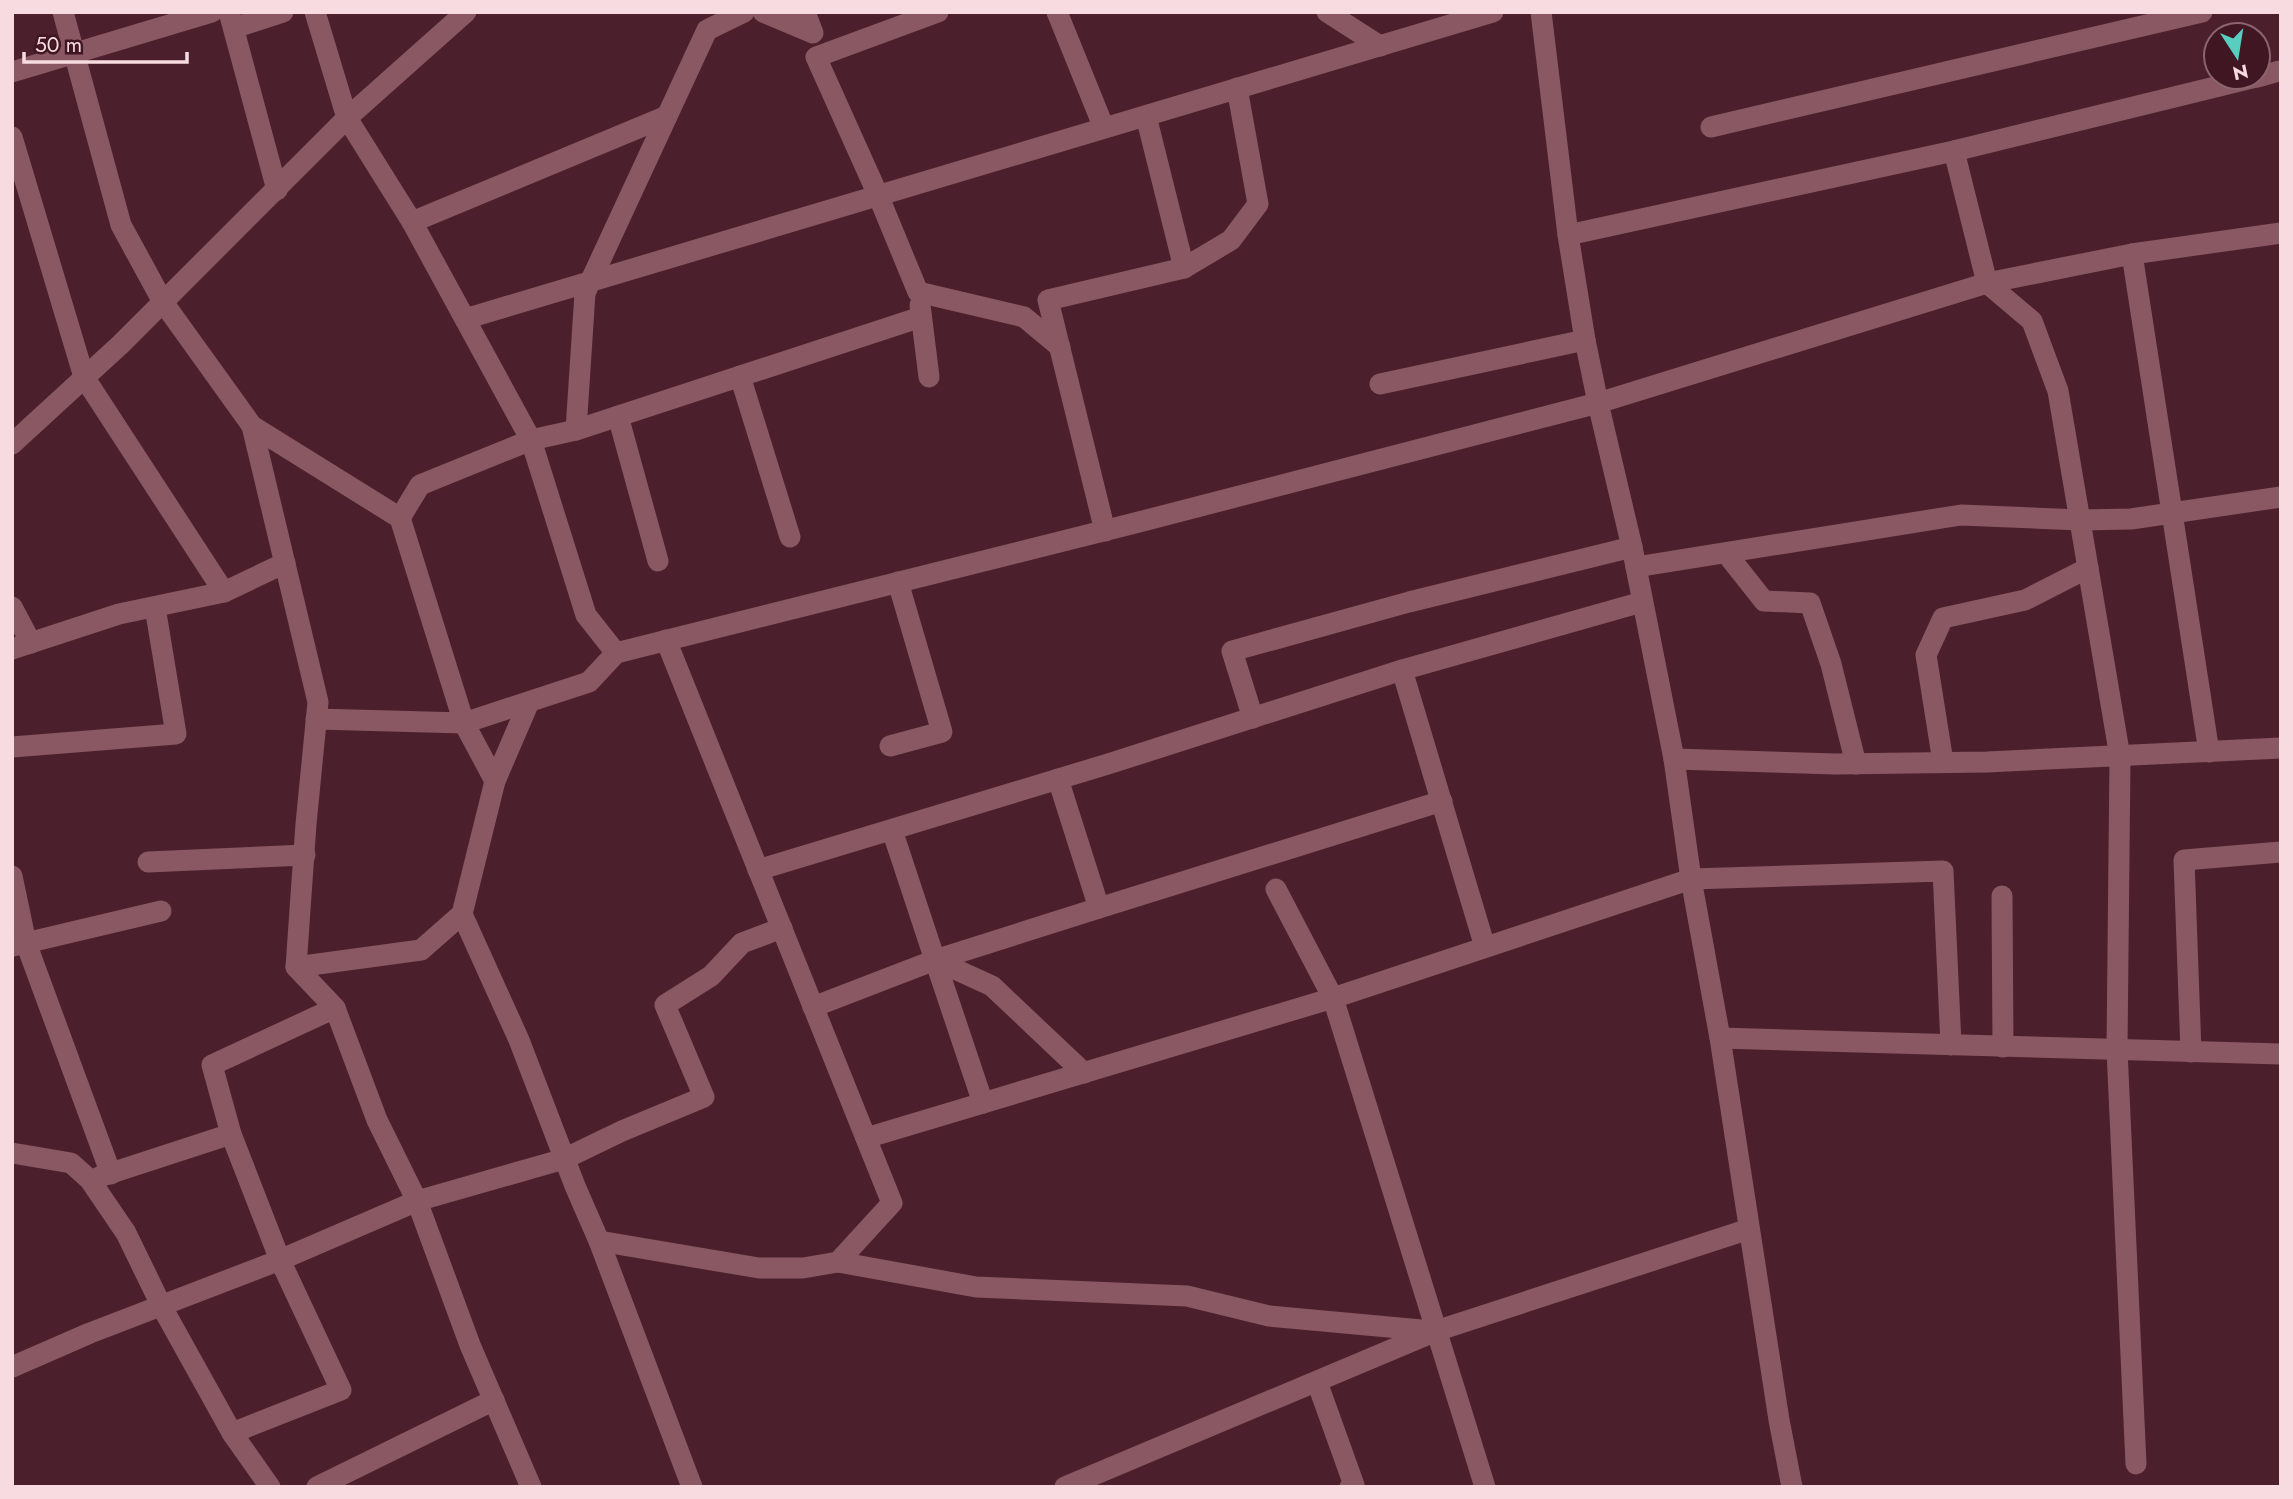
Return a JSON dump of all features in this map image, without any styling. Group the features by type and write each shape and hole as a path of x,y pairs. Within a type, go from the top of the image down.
{"street":[{"path":"63,12 121,225 163,302 252,426 318,702 296,967 335,1009 377,1120 417,1201 470,1345 531,1487"},
{"path":"12,72 74,53 150,21 212,12"},
{"path":"277,190 231,20 283,12"},
{"path":"315,12 347,118 412,222 531,440 586,615 616,653"},
{"path":"12,444 163,302 347,118 466,12"},
{"path":"576,430 585,293 707,30 744,12"},
{"path":"763,12 813,33 805,12"},
{"path":"929,377 918,292 816,57 938,12"},
{"path":"1057,12 1104,128"},
{"path":"1327,12 1380,46"},
{"path":"465,319 1493,12"},
{"path":"1541,12 1568,235 1598,402 1634,557 1674,758 1691,879 1720,1038 1779,1420 1792,1487"},
{"path":"1711,127 2202,12"},
{"path":"1105,531 1048,300 1184,268 1231,240 1258,204 1237,88"},
{"path":"1568,235 1954,151 2204,91"},
{"path":"412,222 667,116"},
{"path":"1146,116 1184,268"},
{"path":"12,137 85,377 224,592"},
{"path":"1954,151 1987,284 2032,321 2058,391 2120,757 2117,1050 2136,1464"},
{"path":"316,719 464,723 589,682 616,653 1105,531 1598,402 1987,284 2132,254 2281,233"},
{"path":"2132,254 2209,752"},
{"path":"918,292 1024,317 1060,347"},
{"path":"400,518 420,485 531,440 576,430 922,317"},
{"path":"1380,384 1586,340"},
{"path":"740,376 790,537"},
{"path":"618,416 658,561"},
{"path":"252,426 400,518 464,723 495,781"},
{"path":"1253,718 1233,651 1409,602 1634,557 1726,553 1961,515 2080,520 2131,519 2281,497"},
{"path":"1726,553 1764,601 1810,603 1831,664 1856,764"},
{"path":"12,607 22,646 119,614 224,592 285,563"},
{"path":"1943,762 1926,655 1942,618 2025,600 2088,568"},
{"path":"890,746 942,732 898,582"},
{"path":"758,870 1402,670 1642,602"},
{"path":"12,747 176,734 155,607"},
{"path":"666,640 892,1203 838,1262"},
{"path":"1402,670 1486,947"},
{"path":"296,967 421,950 462,914 495,781 529,702"},
{"path":"1674,758 1856,764 2120,757 2281,748"},
{"path":"1058,779 1099,908"},
{"path":"813,1007 935,960 1441,801"},
{"path":"892,830 983,1103"},
{"path":"2190,1052 2184,860 2281,852"},
{"path":"148,862 305,855"},
{"path":"866,1138 1333,998 1691,879 1943,871 1951,1045"},
{"path":"12,876 19,944 100,1177 162,1307 232,1433 270,1487"},
{"path":"1276,890 1333,998 1485,1487"},
{"path":"2002,896 2003,1047"},
{"path":"19,944 161,911"},
{"path":"462,914 519,1040 692,1487"},
{"path":"12,1367 90,1333 280,1261 417,1201 564,1159 622,1131 704,1097 665,1005 711,976 742,943 782,928"},
{"path":"935,960 992,986 1084,1073"},
{"path":"232,1433 341,1390 280,1261 230,1134 212,1065 335,1009"},
{"path":"1720,1038 2281,1054"},
{"path":"12,1153 71,1163 100,1177 230,1134"},
{"path":"1065,1487 1436,1331 1749,1229"},
{"path":"599,1241 759,1268 803,1268 838,1262 976,1287 1187,1296 1269,1316 1436,1331"},
{"path":"1317,1382 1354,1485 1350,1487"},
{"path":"317,1487 494,1400"}]}
